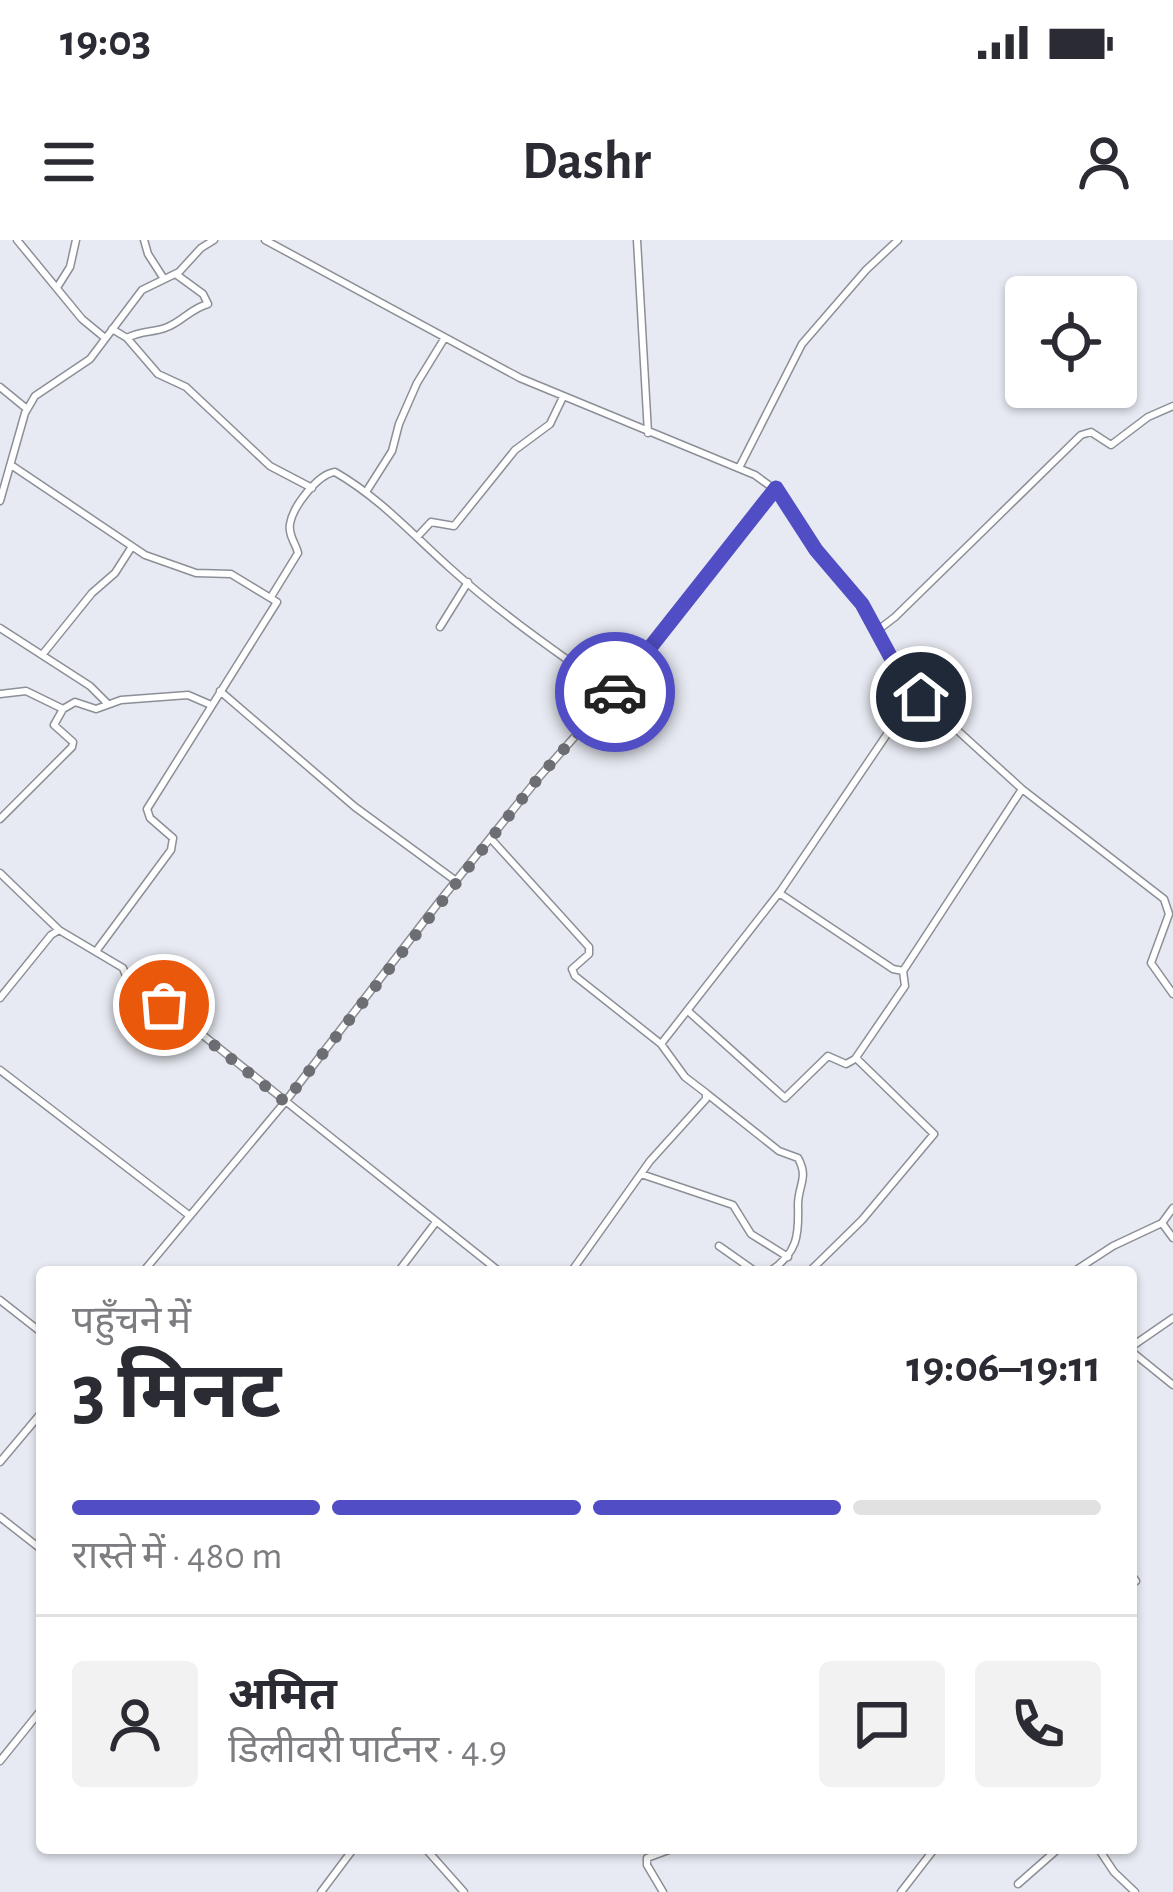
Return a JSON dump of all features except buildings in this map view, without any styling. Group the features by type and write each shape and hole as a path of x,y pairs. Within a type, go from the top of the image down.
{"street":[{"path":"16,240 105,338"},
{"path":"57,287 70,267 76,240"},
{"path":"144,240 164,280"},
{"path":"0,501 27,410 39,393 85,364 142,290 176,274 214,240"},
{"path":"265,240 444,339 563,397 739,468 776,488 810,541 851,590 901,674 1022,789 1168,904 1169,914 1151,963 1173,994"},
{"path":"637,240 648,433"},
{"path":"739,468 802,344 898,240"},
{"path":"128,338 145,329 167,327 208,304 206,297 176,274"},
{"path":"112,328 128,338 147,365 186,387 266,463 312,488"},
{"path":"366,492 392,451 398,424 417,383 444,339"},
{"path":"0,387 27,410"},
{"path":"418,536 431,522 454,526 508,458 550,424 563,397"},
{"path":"876,631 1081,435 1091,432 1111,446 1148,417 1173,406"},
{"path":"11,465 131,548 196,573 231,574 271,597 276,605 147,808 147,815 172,838 171,850 97,950"},
{"path":"271,597 298,553 290,534 291,520 330,471 366,492 468,582 614,693"},
{"path":"148,1266 776,488"},
{"path":"42,655 92,592 115,573 131,548"},
{"path":"440,627 468,582"},
{"path":"0,628 90,686 108,704"},
{"path":"661,1044 779,893 900,715 891,708 901,674"},
{"path":"0,694 26,691 63,709"},
{"path":"220,692 370,818 457,881"},
{"path":"0,819 72,748 73,742 55,725 63,709 75,702 96,709 121,700 188,695 211,705"},
{"path":"688,1011 782,1097 828,1056 846,1064 856,1058 904,986 903,971 1022,789"},
{"path":"492,840 589,947 589,954 572,968 575,976 661,1044 685,1077 772,1146 801,1162 805,1175 798,1201 801,1222 788,1257 777,1266"},
{"path":"0,873 59,930 127,972 133,995 170,1010 492,1266"},
{"path":"779,893 893,970 903,971"},
{"path":"0,998 59,930"},
{"path":"815,1266 862,1220 934,1134 856,1058"},
{"path":"0,1070 190,1216"},
{"path":"575,1266 641,1174 700,1108 706,1093"},
{"path":"641,1174 733,1205 751,1234 788,1257"},
{"path":"1082,1266 1162,1223 1173,1208"},
{"path":"403,1266 436,1222"},
{"path":"1162,1223 1173,1238"},
{"path":"719,1246 747,1266"},
{"path":"0,1300 36,1328"},
{"path":"1137,1345 1173,1318"},
{"path":"1137,1354 1173,1385"},
{"path":"0,1462 36,1419"},
{"path":"0,1517 36,1545"},
{"path":"0,1760 36,1715"},
{"path":"321,1892 350,1854"},
{"path":"430,1854 464,1892"},
{"path":"658,1854 647,1858 647,1865 663,1892"},
{"path":"901,1892 930,1854"},
{"path":"1018,1884 1052,1854"},
{"path":"1103,1854 1131,1891"}],"way so far":[{"path":"164,1005 285,1102 540,776 615,692"}],"route":[{"path":"615,692 776,488 816,550 862,604 895,665 921,697"}]}
